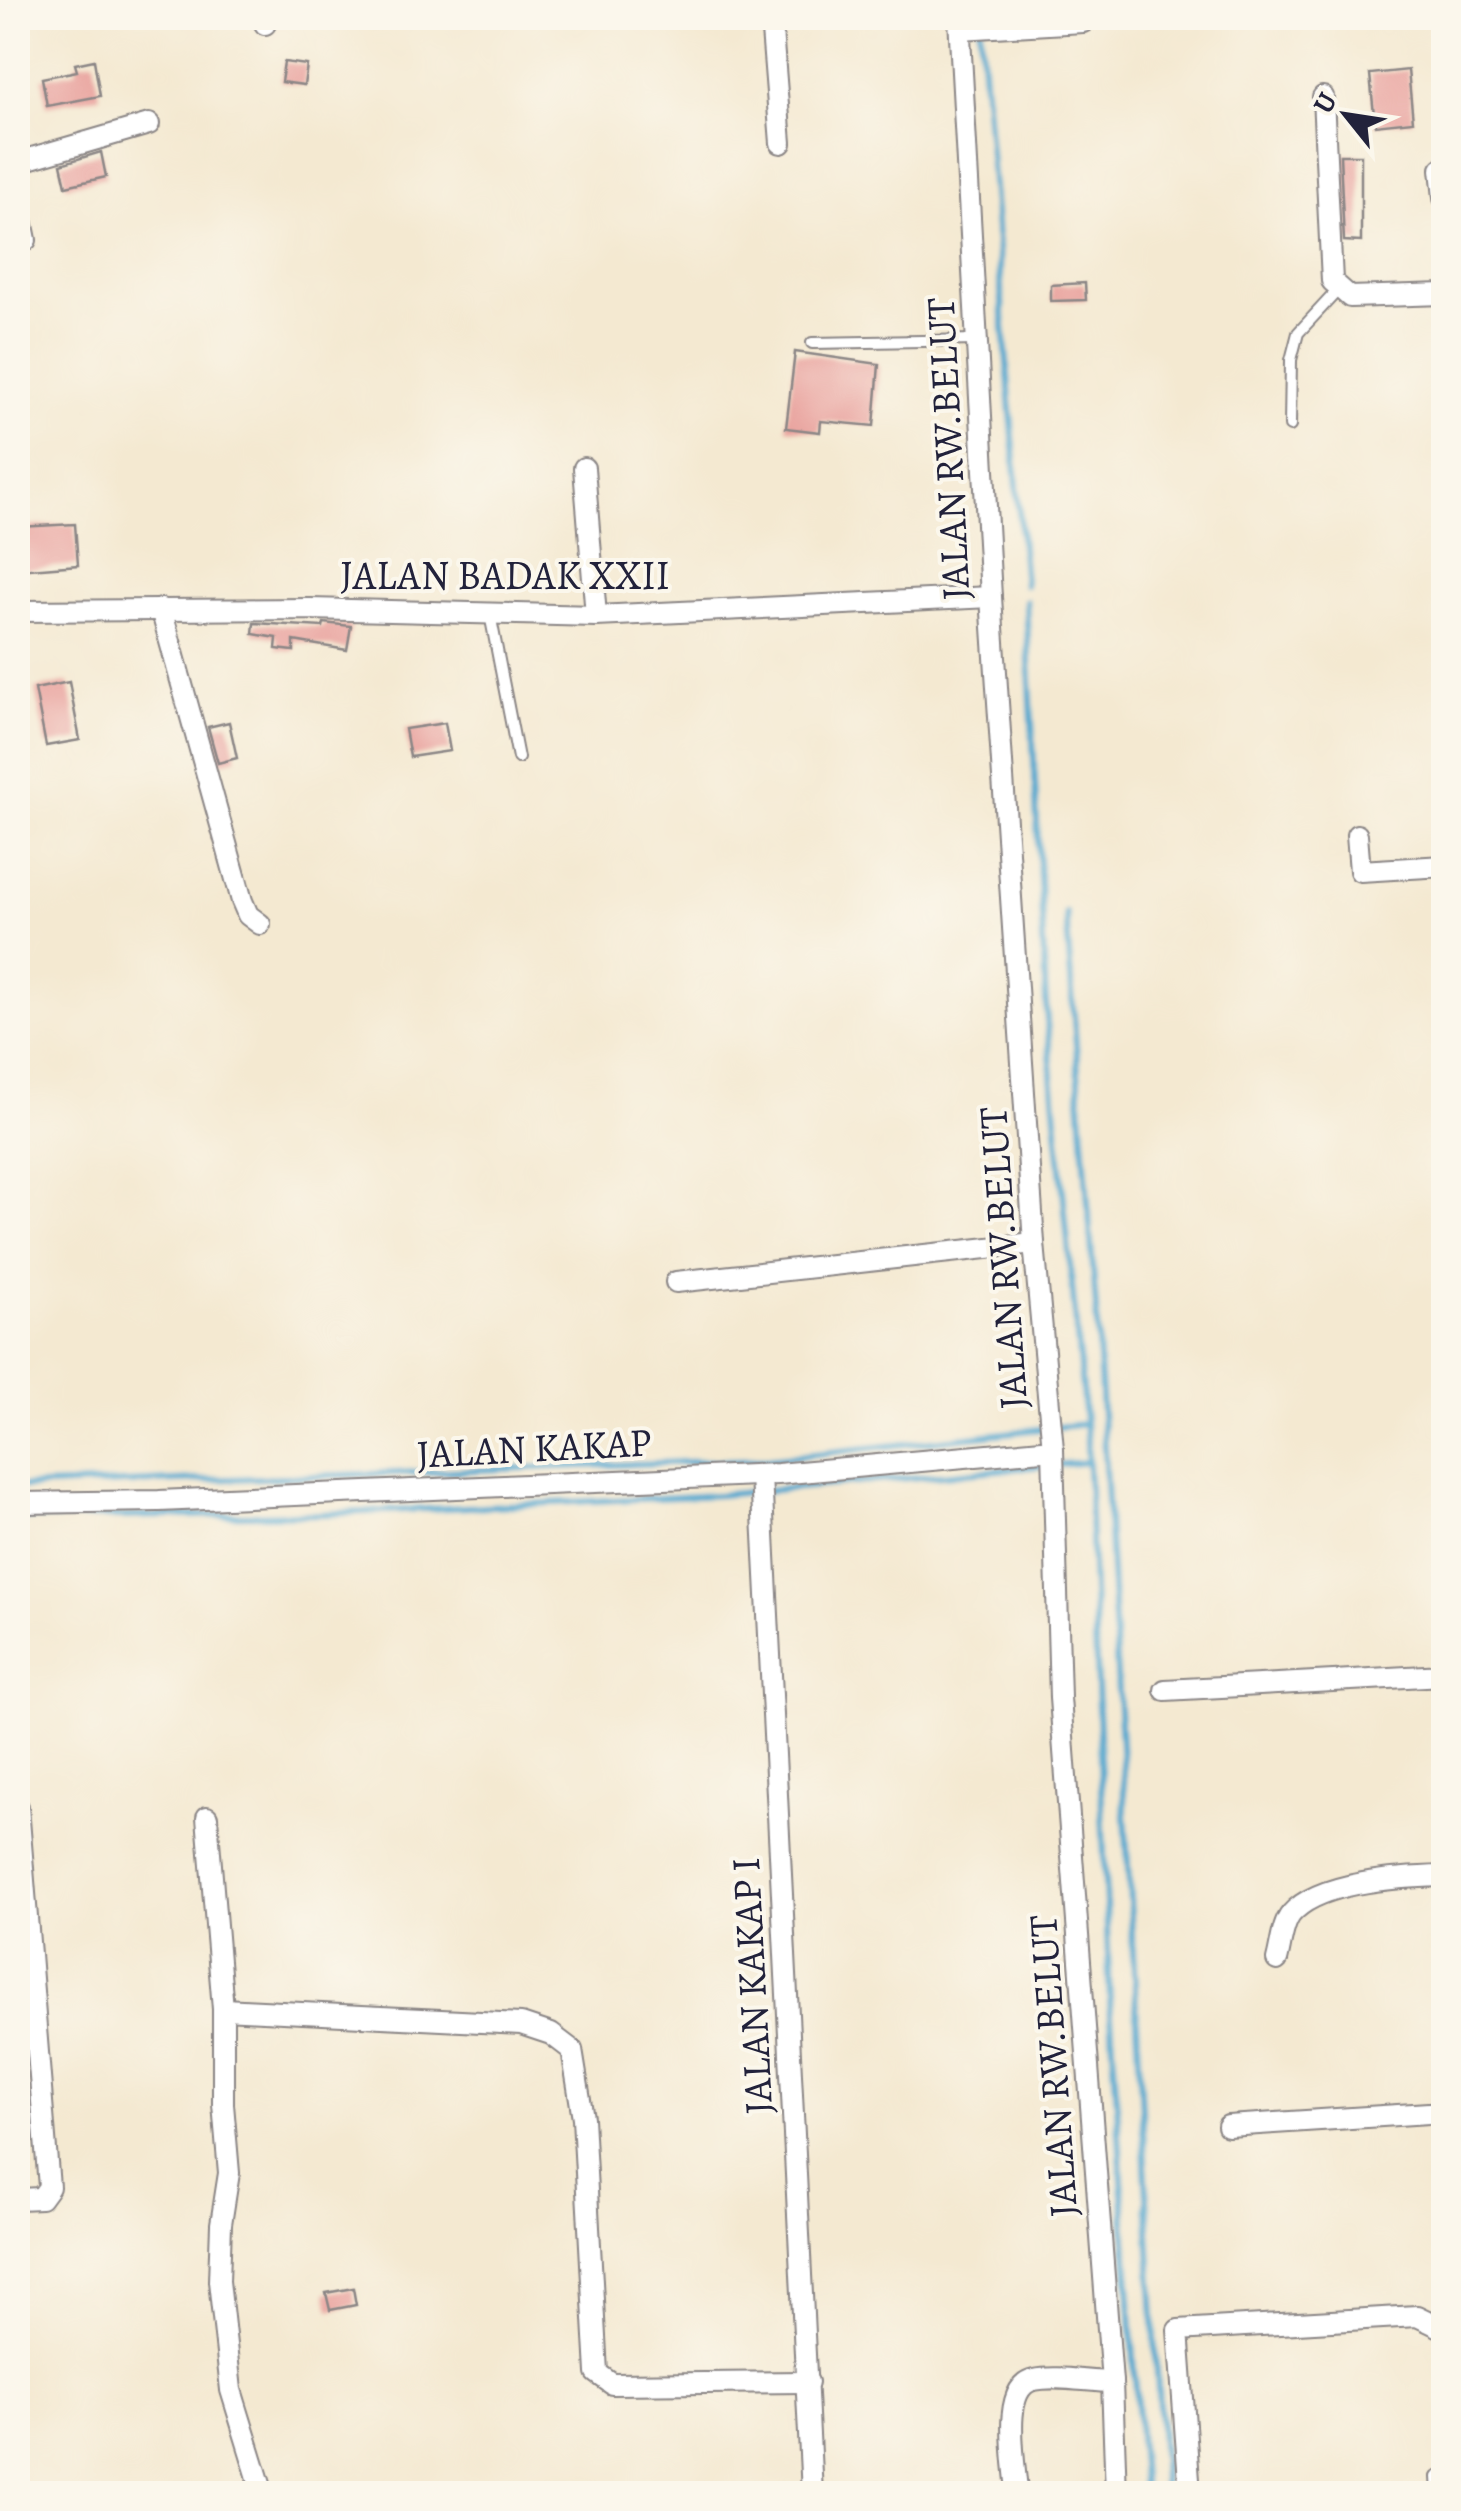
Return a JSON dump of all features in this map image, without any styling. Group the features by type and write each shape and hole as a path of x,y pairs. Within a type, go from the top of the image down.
{"street":[{"path":"771,18 781,143"},
{"path":"959,23 1083,22"},
{"name":"JALAN RW.BELUT","path":"959,23 991,596 1034,1242 1053,1449 1060,1698 1112,2382 1116,2494"},
{"path":"1323,97 1329,262 1338,291 1350,297 1444,294"},
{"path":"18,162 148,124"},
{"path":"1441,169 1444,198"},
{"path":"18,200 26,240"},
{"path":"584,468 596,616"},
{"name":"JALAN BADAK XXII","path":"18,611 161,609 596,616 991,596"},
{"path":"161,609 242,901 248,915 260,924"},
{"path":"1357,835 1360,871 1444,866"},
{"path":"676,1282 1034,1242"},
{"name":"JALAN KAKAP","path":"18,1503 160,1501 761,1475 1053,1449"},
{"name":"JALAN KAKAP I","path":"761,1475 812,2494"},
{"path":"1166,1690 1444,1676"},
{"path":"18,1807 49,2187 40,2198 18,2199"},
{"path":"207,1817 223,2010 223,2104 230,2174 219,2245 221,2300 231,2390 263,2494"},
{"path":"1277,1960 1287,1921 1296,1910 1366,1881 1444,1876"},
{"path":"223,2010 521,2024 551,2034 572,2050 583,2118 597,2373 612,2384 808,2382"},
{"path":"1228,2126 1444,2112"},
{"path":"1190,2494 1178,2330 1417,2316 1431,2319 1444,2329"},
{"path":"1018,2494 1012,2401 1019,2387 1033,2380 1112,2382"}],"lane":[{"path":"1290,426 1291,360 1298,332 1338,291"},
{"path":"812,343 978,340"},
{"path":"490,614 518,758"},
{"path":"1436,2478 1438,2494"}],"building":[{"path":"94,60 100,96 47,106 42,78 77,71 75,64"},
{"path":"284,62 307,65 304,85 281,82"},
{"path":"1408,70 1413,121 1375,125 1370,74"},
{"path":"101,152 106,177 66,186 61,164"},
{"path":"1340,155 1361,155 1361,242 1344,241"},
{"path":"1085,283 1086,300 1051,301 1051,285"},
{"path":"795,352 879,364 874,426 821,421 820,432 786,428"},
{"path":"75,524 78,565 18,570 18,527"},
{"path":"254,623 351,626 347,650 294,641 294,651 276,649 277,638 253,634"},
{"path":"69,682 80,740 46,746 35,689"},
{"path":"229,722 237,758 218,763 208,727"},
{"path":"445,723 450,751 410,757 405,729"},
{"path":"353,2288 356,2305 330,2310 326,2293"}],"waterway":[{"path":"979,18 1025,585"},
{"path":"1026,601 1047,1022 1087,1442 1110,2001 1143,2494"},
{"path":"1066,913 1096,1308 1164,2494"},
{"path":"18,1487 769,1459 1085,1424"},
{"path":"18,1518 320,1514 718,1495 1088,1462"}]}
